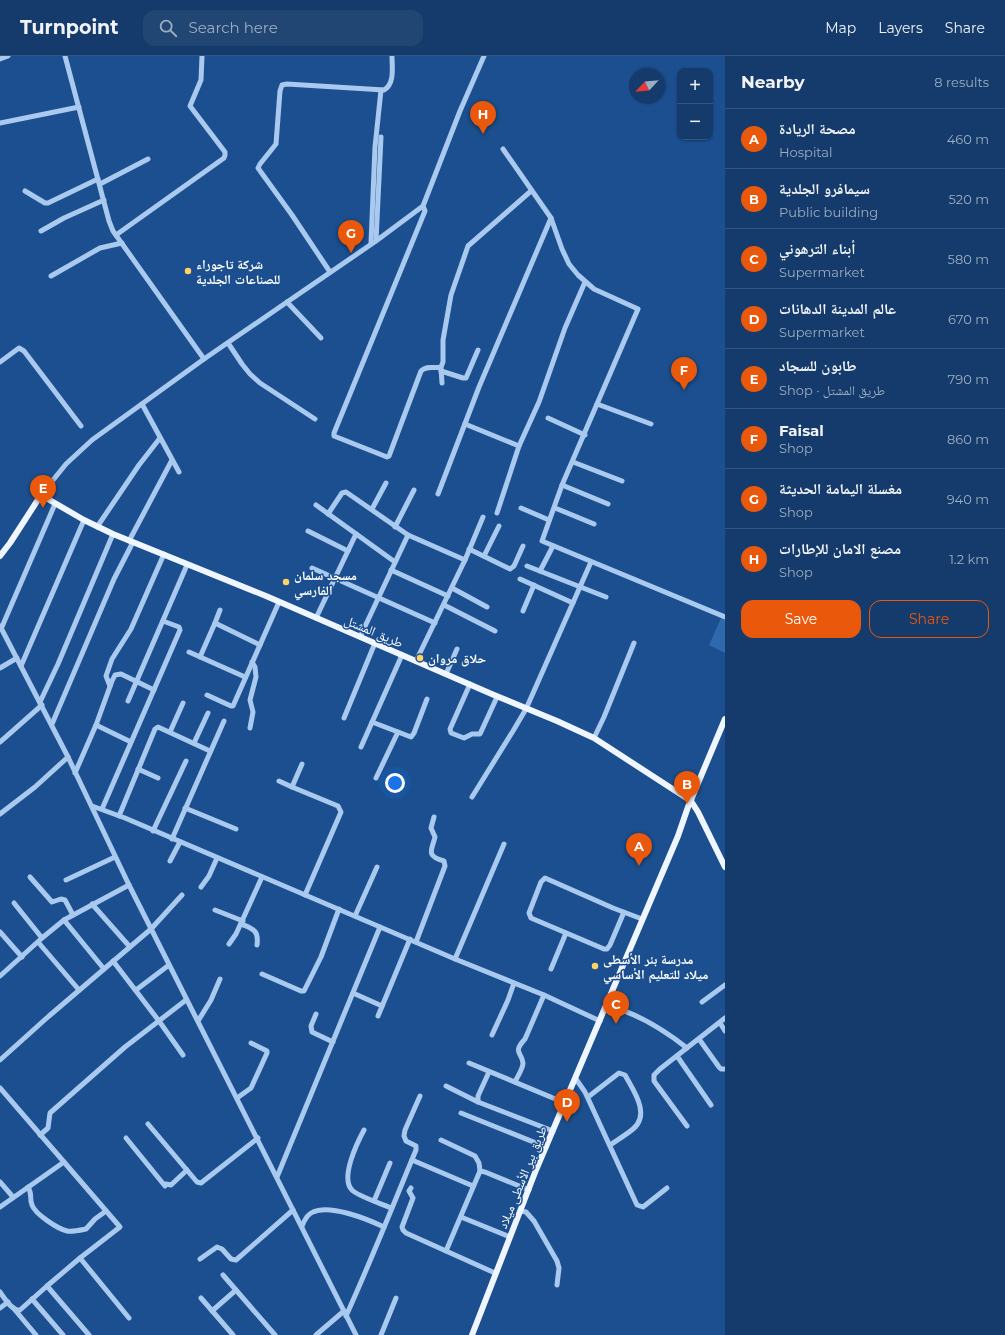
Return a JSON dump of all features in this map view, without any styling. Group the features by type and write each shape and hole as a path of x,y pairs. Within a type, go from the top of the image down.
{"main road":[{"name":"طريق المشتل","path":"41,495 97,527 279,602 526,709 558,721 594,738 676,792 690,804 702,821 725,867"},
{"path":"0,556 27,518 41,495"},
{"name":"طريق بير الأسطى ميلاد","path":"472,1335 546,1147 576,1079 690,804 723,731 725,719"}],"street":[{"path":"0,59 8,56"},
{"path":"65,56 109,221 116,235 204,359"},
{"path":"116,235 167,200 225,156 225,152 190,106 201,80 202,56"},
{"path":"41,495 66,464 92,440 228,342 374,242 423,206 484,56"},
{"path":"330,272 258,167 276,144 280,91 284,84 381,90 387,88 391,82 392,57"},
{"path":"374,242 375,148 381,90"},
{"path":"0,122 79,107"},
{"path":"374,242 381,137"},
{"path":"503,149 551,218 562,249 578,275 594,289 604,295 638,309 562,485 555,508 548,520 541,540 725,617"},
{"path":"25,191 45,203 48,203 99,182 148,159"},
{"path":"442,383 441,369 451,295 468,246 532,191"},
{"path":"41,231 64,218 104,200"},
{"path":"423,206 425,211 335,430 334,436 387,457 389,456 421,371 428,367 437,368 466,378 478,350"},
{"path":"438,494 479,387 551,218"},
{"path":"51,276 100,248 122,243"},
{"path":"497,513 520,446 539,402 566,328 585,282"},
{"path":"287,302 321,338"},
{"path":"228,342 242,364 260,383 315,419"},
{"path":"0,362 19,348 24,351 81,426"},
{"path":"142,404 179,472"},
{"path":"597,404 650,424"},
{"path":"548,418 584,435"},
{"path":"465,424 520,446"},
{"path":"97,527 135,471 160,438"},
{"path":"52,724 131,541 172,460"},
{"path":"573,462 622,481"},
{"path":"372,510 386,483"},
{"path":"562,485 608,504"},
{"path":"395,527 414,490"},
{"path":"328,514 342,493 346,492 408,535 465,560"},
{"path":"55,504 1,627 52,724 186,1000 258,1138 276,1177 356,1335"},
{"path":"316,505 395,562"},
{"path":"521,508 548,520"},
{"path":"555,508 594,524"},
{"path":"416,661 452,588 483,518"},
{"path":"21,666 84,520"},
{"path":"484,556 499,526"},
{"path":"308,531 348,551"},
{"path":"0,742 41,703 113,534"},
{"path":"316,618 356,534"},
{"path":"360,637 408,535"},
{"path":"469,549 510,569 514,566 524,546"},
{"path":"540,571 553,546"},
{"path":"110,686 106,676 112,659 132,628 164,554"},
{"path":"472,797 526,709 591,562"},
{"path":"128,701 187,565"},
{"path":"527,566 606,597"},
{"path":"312,568 435,623"},
{"path":"391,570 448,596"},
{"path":"520,579 573,603"},
{"path":"522,611 534,586"},
{"path":"452,588 487,607"},
{"path":"206,694 233,706 279,602"},
{"path":"444,605 495,631"},
{"path":"200,657 220,610"},
{"path":"102,809 180,630 179,627 163,621"},
{"path":"215,623 260,645"},
{"path":"344,718 375,643"},
{"path":"594,738 634,643"},
{"path":"446,674 457,649"},
{"path":"189,652 245,677"},
{"path":"361,747 402,655"},
{"path":"0,668 17,658"},
{"path":"250,728 253,712 250,700 256,676 256,667 252,662"},
{"path":"75,773 96,725 114,676 118,674 154,690"},
{"path":"470,684 450,729 451,734 464,738 472,734 480,734 497,696"},
{"path":"372,722 408,737 413,735 427,699"},
{"path":"170,732 183,703"},
{"path":"194,743 208,713"},
{"path":"172,839 224,721"},
{"path":"96,725 131,742"},
{"path":"119,816 154,729 158,727 210,751"},
{"path":"376,778 398,732"},
{"path":"0,814 35,787 68,757"},
{"path":"153,831 186,761"},
{"path":"292,787 302,764"},
{"path":"138,769 158,778"},
{"path":"279,781 338,806 341,812 305,895"},
{"path":"92,806 544,995 600,1021"},
{"path":"185,808 236,829"},
{"path":"378,1016 445,866 444,861 431,855 430,848 435,837 431,828 434,817"},
{"path":"170,861 180,842"},
{"path":"455,959 504,844"},
{"path":"66,880 115,856"},
{"path":"201,887 209,876 217,858"},
{"path":"355,916 377,867"},
{"path":"30,877 52,902 61,899 64,900 73,915"},
{"path":"229,944 242,922 262,877"},
{"path":"624,912 607,949 531,918 529,913 543,879 545,878 642,919"},
{"path":"0,976 64,920 129,885"},
{"path":"0,1060 151,929 182,895"},
{"path":"14,903 40,940 79,990"},
{"path":"92,904 130,947"},
{"path":"262,974 301,992 306,990 339,909"},
{"path":"215,910 242,922 253,929 258,937 257,945"},
{"path":"64,920 104,969"},
{"path":"276,1177 380,927"},
{"path":"0,932 22,957"},
{"path":"551,969 566,933"},
{"path":"113,961 159,1020 183,1055"},
{"path":"136,990 169,965"},
{"path":"198,1021 211,1000 220,979"},
{"path":"492,1035 514,983"},
{"path":"702,1002 725,985"},
{"path":"353,993 382,1006"},
{"path":"515,1082 523,1064 518,1049 520,1044 525,1039 544,995"},
{"path":"40,1135 48,1128 50,1113 110,1059 186,1000"},
{"path":"606,1005 649,1022 687,1048"},
{"path":"316,1014 311,1026 312,1032 333,1042"},
{"path":"687,1126 654,1081 654,1076 660,1069 725,1018"},
{"path":"720,1023 725,1030"},
{"path":"699,1039 719,1067 725,1069"},
{"path":"237,1098 251,1088 267,1053 267,1050 251,1043"},
{"path":"677,1056 710,1105"},
{"path":"468,1062 565,1103"},
{"path":"478,1102 478,1096 489,1072"},
{"path":"588,1097 619,1073 625,1075 639,1101 640,1121 634,1128 610,1145"},
{"path":"576,1079 588,1097 637,1205 642,1207 667,1188"},
{"path":"446,1086 478,1102 553,1131"},
{"path":"0,1088 120,1227 80,1258 20,1310 14,1309"},
{"path":"316,1335 345,1314 364,1276 417,1147 415,1144 406,1141 404,1136 405,1130 420,1096"},
{"path":"461,1114 546,1147"},
{"path":"148,1124 197,1182 202,1183 258,1138"},
{"path":"364,1130 352,1157 347,1180 351,1190 354,1192 391,1208"},
{"path":"126,1138 165,1186 166,1184 171,1185 187,1170"},
{"path":"441,1140 475,1156 479,1163 480,1171 446,1251"},
{"path":"412,1160 473,1186"},
{"path":"0,1207 64,1162"},
{"path":"374,1201 390,1163"},
{"path":"480,1171 529,1190"},
{"path":"0,1182 13,1197"},
{"path":"28,1187 32,1194 32,1205 41,1216 60,1228 69,1231 86,1229 95,1219 106,1211"},
{"path":"411,1188 409,1191 413,1198 402,1226 403,1230 496,1273"},
{"path":"302,1226 307,1216 312,1212 328,1209 352,1214 384,1226"},
{"path":"200,1259 217,1247 222,1249 231,1259 236,1260 293,1210"},
{"path":"521,1211 526,1212 534,1220 557,1261 559,1268 557,1285"},
{"path":"461,1217 510,1237"},
{"path":"80,1258 129,1318"},
{"path":"223,1276 275,1335"},
{"path":"47,1286 89,1335"},
{"path":"212,1311 236,1290"},
{"path":"0,1292 36,1335"},
{"path":"201,1298 233,1335"},
{"path":"381,1335 396,1298"},
{"path":"32,1299 63,1335"},
{"path":"0,1308 8,1302"}],"shaded area":[{"path":"721,618 725,620 725,653 709,645"}],"place":[{"name":"مصنع الامان للإطارات","path":"483,134"},
{"name":"مغسلة اليمامة الحديثة","path":"351,253"},
{"name":"شركة تاجوراء للصناعات الجلدية","path":"188,271"},
{"name":"Faisal","path":"684,390"},
{"name":"طابون للسجاد","path":"43,508"},
{"name":"مسجد سلمان الفارسي","path":"286,582"},
{"name":"حلاق مروان","path":"420,658"},
{"name":"سيمافرو الجلدية","path":"687,804"},
{"name":"مصحة الريادة","path":"639,866"},
{"name":"مدرسة بئر الأسطى ميلاد للتعليم الأساسي","path":"595,966"},
{"name":"أبناء الترهوني","path":"616,1024"},
{"name":"عالم المدينة الدهانات","path":"567,1122"}]}
